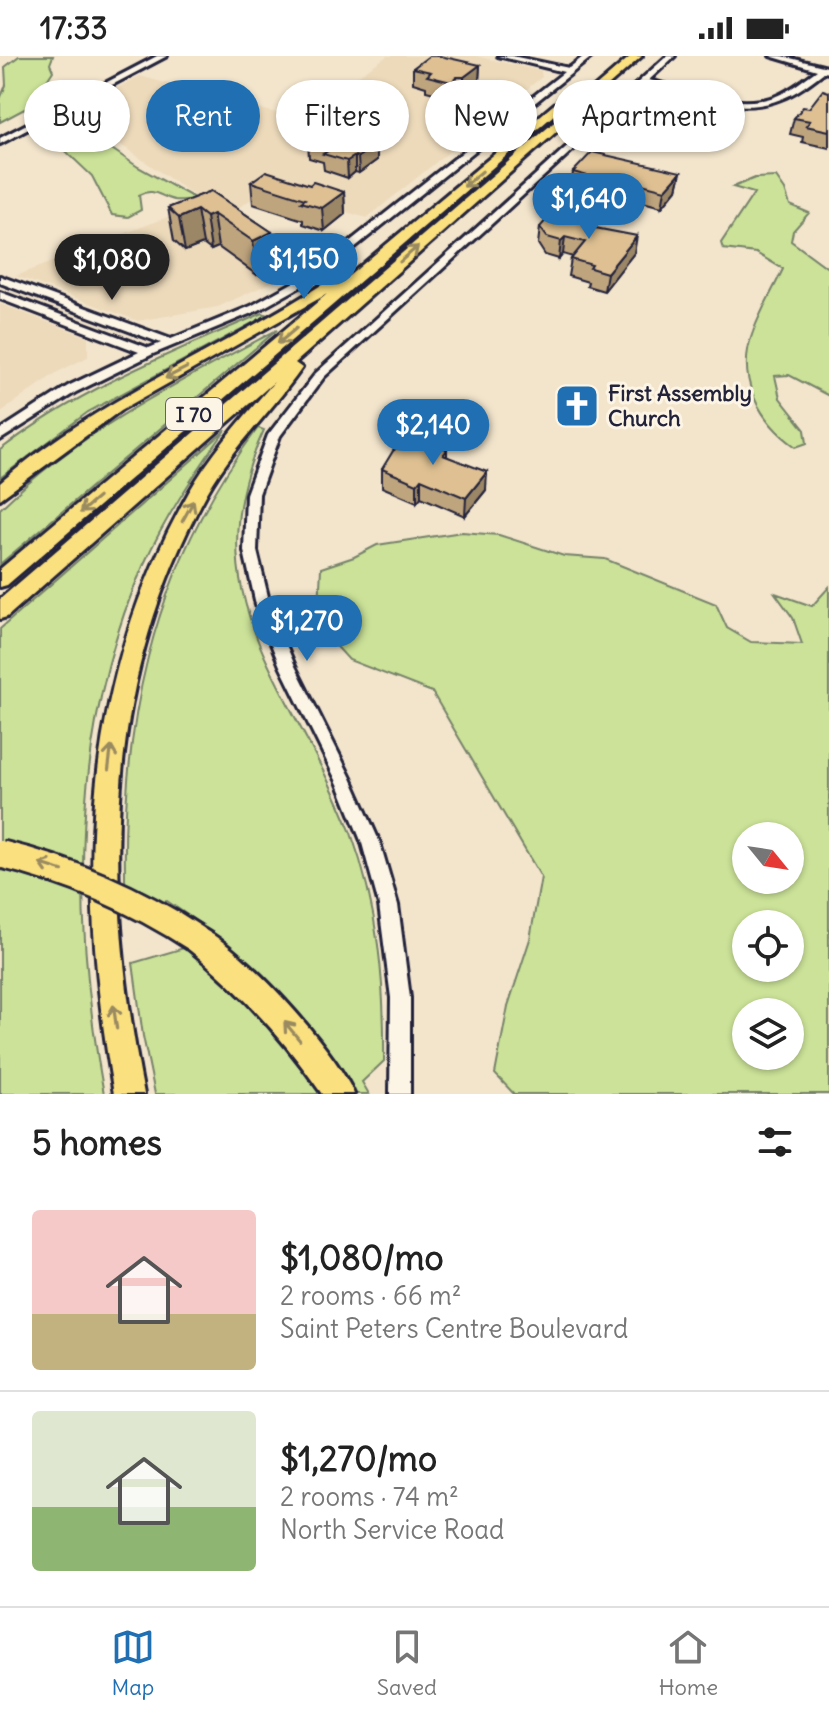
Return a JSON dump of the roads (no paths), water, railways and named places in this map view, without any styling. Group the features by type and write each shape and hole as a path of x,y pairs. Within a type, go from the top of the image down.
{"highway":[{"name":"I 70","path":"0,580 618,56"},
{"name":"I 70","path":"0,611 637,56"},
{"path":"0,493 49,452 113,408 284,316 389,249"},
{"path":"129,1094 115,1016 104,898 107,791 119,701 129,661 153,586 199,490 235,438 330,324"},
{"path":"0,854 53,867 109,889 153,910 195,938 233,970 288,1025 339,1094"}],"street":[{"path":"0,134 150,56"},
{"path":"0,141 163,56"},
{"path":"502,56 570,71"},
{"path":"536,63 556,63 586,56"},
{"path":"558,80 586,56"},
{"path":"645,80 671,56"},
{"path":"774,56 826,70"},
{"path":"0,436 72,389 149,352 255,308 314,275 553,84 551,72 536,63"},
{"path":"745,101 779,98 826,70"},
{"path":"400,1094 400,974 395,935 379,868 356,808 258,600 249,540 249,511 258,471 280,422 320,375 566,152"},
{"path":"0,279 171,343"},
{"path":"0,295 149,352"}],"place":[{"name":"First Assembly Church","path":"577,406"}]}
